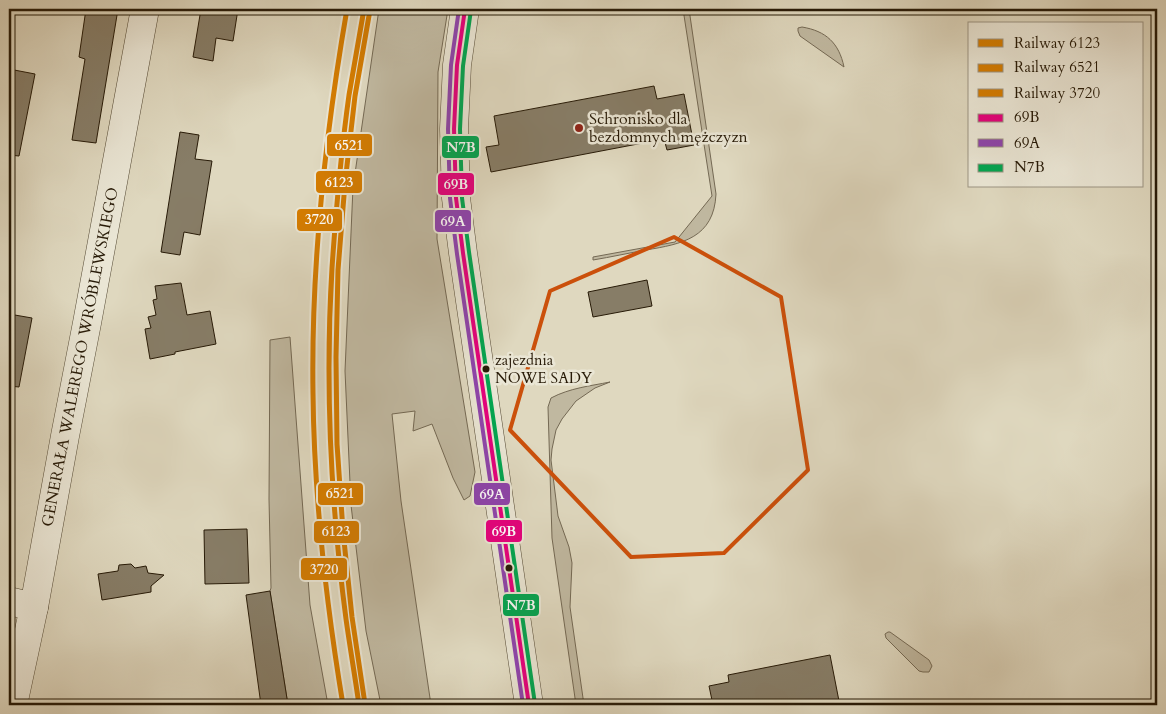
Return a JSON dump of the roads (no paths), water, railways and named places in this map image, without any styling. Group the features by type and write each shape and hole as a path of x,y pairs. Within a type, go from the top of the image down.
{"street":[{"name":"GENERAŁA WALEREGO WRÓBLEWSKIEGO","path":"13,705 21,604 65,436 145,9"},
{"path":"465,9 457,65 454,129 456,198 529,705"}],"rail line":[{"name":"3720","path":"343,705 331,628 318,511 314,432 313,345 314,296 321,200 332,104 347,9"},
{"name":"6123","path":"359,705 346,619 336,532 329,400 329,355 332,268 341,159 349,95 364,9"},
{"name":"6521","path":"365,704 352,617 343,531 337,444 336,357 338,270 345,183 355,96 370,10"}],"place":[{"name":"Schronisko dla bezdomnych mężczyzn","path":"579,128"},
{"name":"zajezdnia NOWE SADY","path":"486,369"}]}
